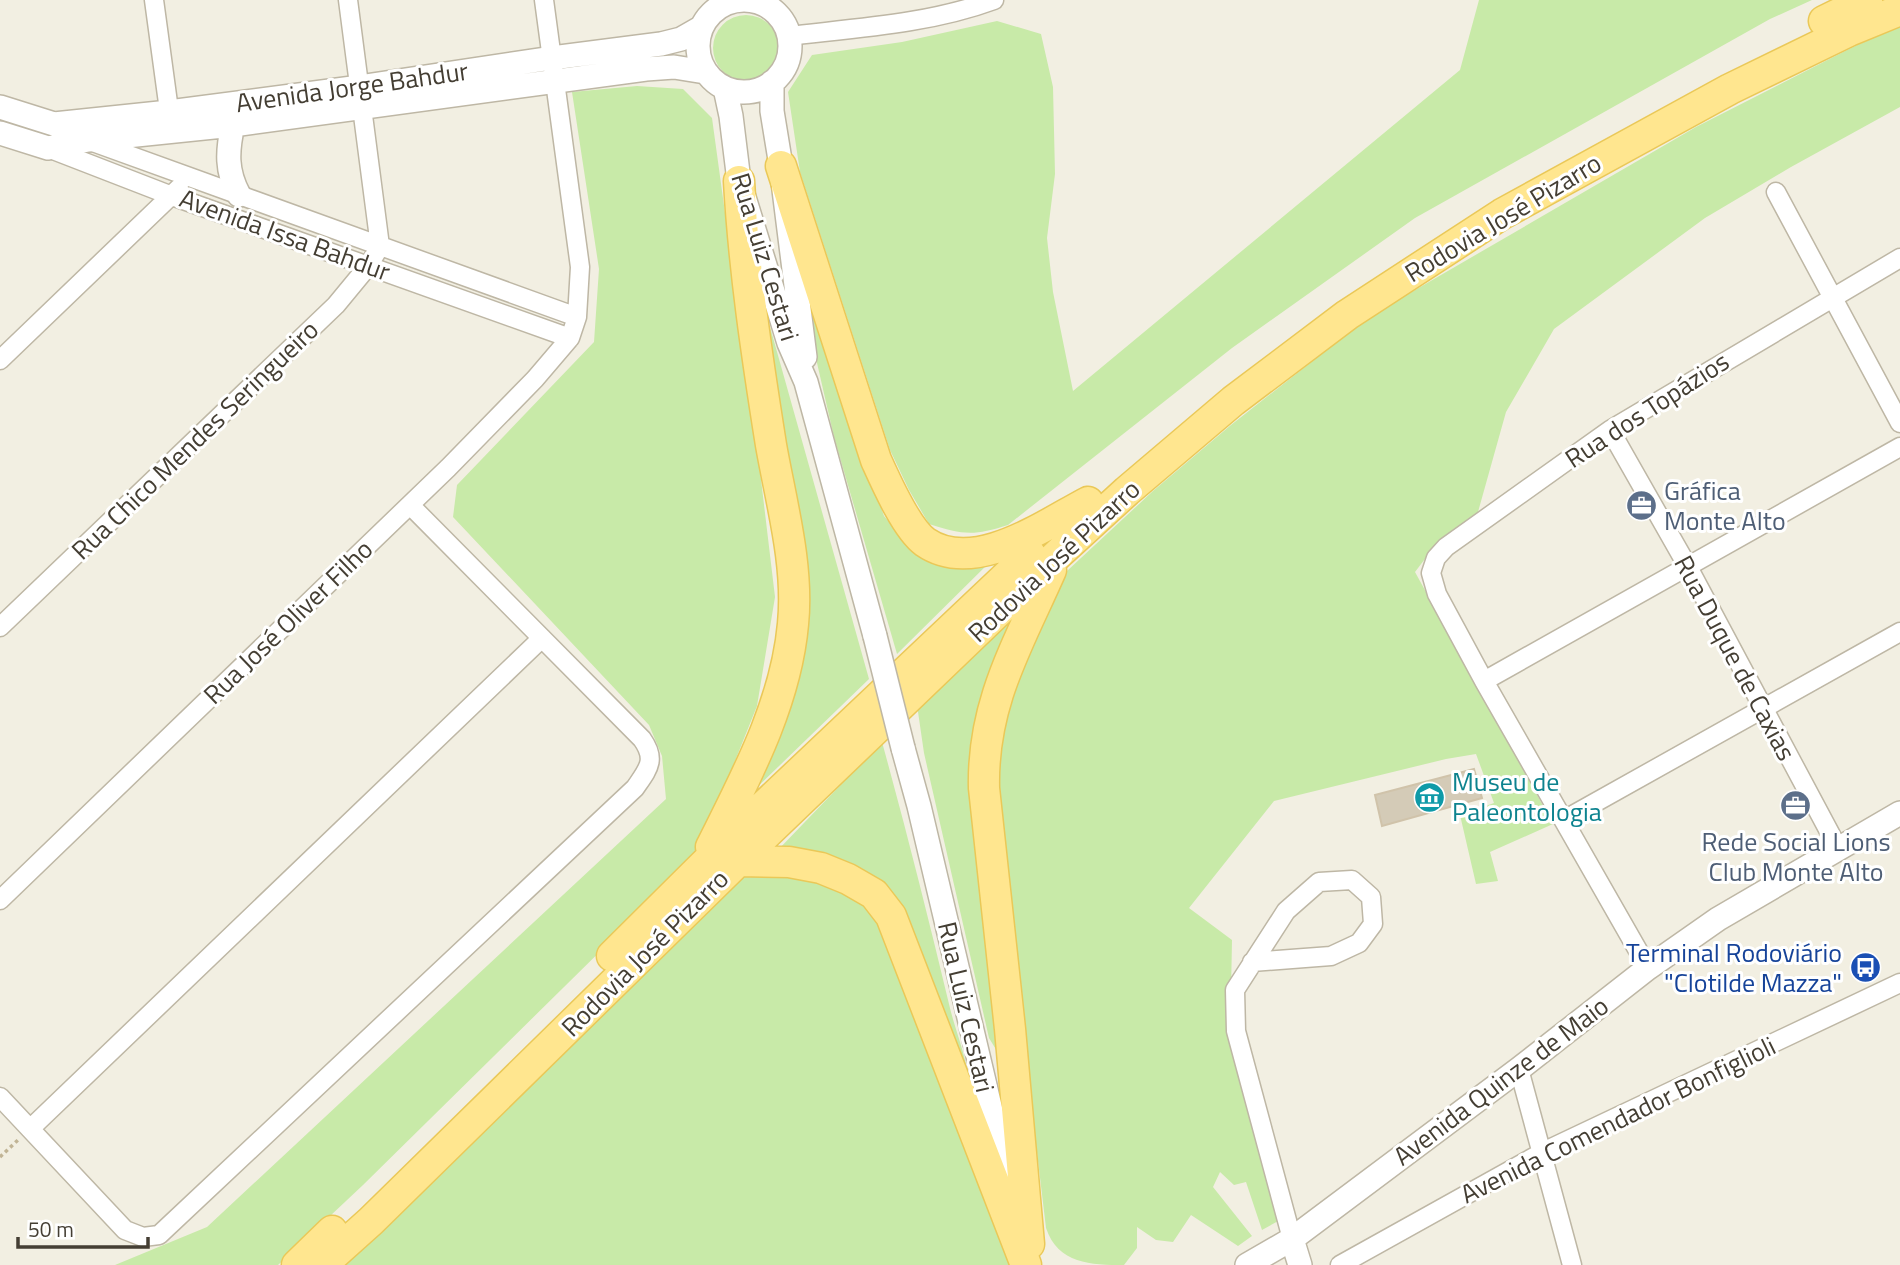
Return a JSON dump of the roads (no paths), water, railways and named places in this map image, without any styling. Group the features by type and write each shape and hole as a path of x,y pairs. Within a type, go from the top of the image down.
{"main road":[{"name":"Rodovia José Pizarro","path":"297,1265 521,1048 700,867 1031,552 1191,414 1266,355 1413,250 1621,127 1756,54 1867,0"},
{"name":"Rodovia José Pizarro","path":"322,1265 371,1222 738,861 1057,555 1233,401 1347,315 1502,215 1671,120 1849,31 1900,10"},
{"path":"781,166 876,460 898,506 924,541 963,555 977,553 1023,536 1088,502"},
{"path":"700,867 767,727 789,653 794,621 793,580 755,348 738,181"},
{"path":"1033,1259 984,788 984,758 992,709 999,686 1057,555"},
{"path":"738,861 789,862 821,868 874,894 891,916 1033,1259"}],"street":[{"path":"154,0 170,122"},
{"path":"348,0 380,246"},
{"name":"Rua José Oliver Filho","path":"0,900 410,505 535,379 570,338 578,317 580,267 544,0"},
{"path":"738,0 750,1 774,11 782,20 788,36 788,60 782,72 772,82 750,92 725,88 714,82 705,72 699,58 698,42 702,27 710,14 723,5 738,0"},
{"path":"788,36 908,21 932,8 969,9 994,0"},
{"name":"Avenida Jorge Bahdur","path":"48,148 170,122 554,69 681,39 702,27"},
{"name":"Avenida Jorge Bahdur","path":"554,69 674,67 705,72"},
{"name":"Rua Luiz Cestari","path":"772,82 772,111 806,382"},
{"name":"Rua Luiz Cestari","path":"725,88 738,181 789,343 806,382 919,806 1001,1153 1033,1259"},
{"name":"Avenida Jorge Bahdur","path":"0,107 54,124 170,122 233,125 361,97"},
{"name":"Avenida Issa Bahdur","path":"54,124 88,141 188,178 578,317"},
{"path":"233,125 228,169 239,195"},
{"name":"Avenida Issa Bahdur","path":"0,133 48,148 172,196 570,338"},
{"path":"0,360 188,178"},
{"path":"1776,191 1900,423"},
{"name":"Rua Chico Mendes Seringueiro","path":"0,627 335,305 369,265 380,246"},
{"name":"Rua dos Topázios","path":"1483,681 1437,593 1431,573 1436,558 1446,547 1610,430 1900,258"},
{"name":"Rua Duque de Caxias","path":"1610,430 1688,567 1839,850"},
{"path":"1648,968 1483,681 1900,447"},
{"path":"0,1097 125,1230 136,1236 150,1238 159,1235 635,788 648,769 650,754 642,739 410,505"},
{"path":"1564,820 1900,632"},
{"path":"31,1128 542,638"},
{"name":"Avenida Quinze de Maio","path":"1247,1265 1292,1239 1519,1069 1648,968 1718,919 1900,813"},
{"path":"1252,962 1331,956 1359,943 1373,924 1371,897 1352,880 1319,882 1286,911 1252,962 1235,990 1236,1031 1300,1265"},
{"name":"Avenida Comendador Bonfiglioli","path":"1340,1265 1543,1152 1900,983"},
{"path":"1519,1069 1572,1265"}],"place":[{"name":"Gráfica Monte Alto","path":"1641,506"},
{"name":"Museu de Paleontologia","path":"1429,797"},
{"name":"Rede Social Lions Club Monte Alto","path":"1796,806"},
{"name":"Terminal Rodoviário \"Clotilde Mazza\"","path":"1865,968"}]}
